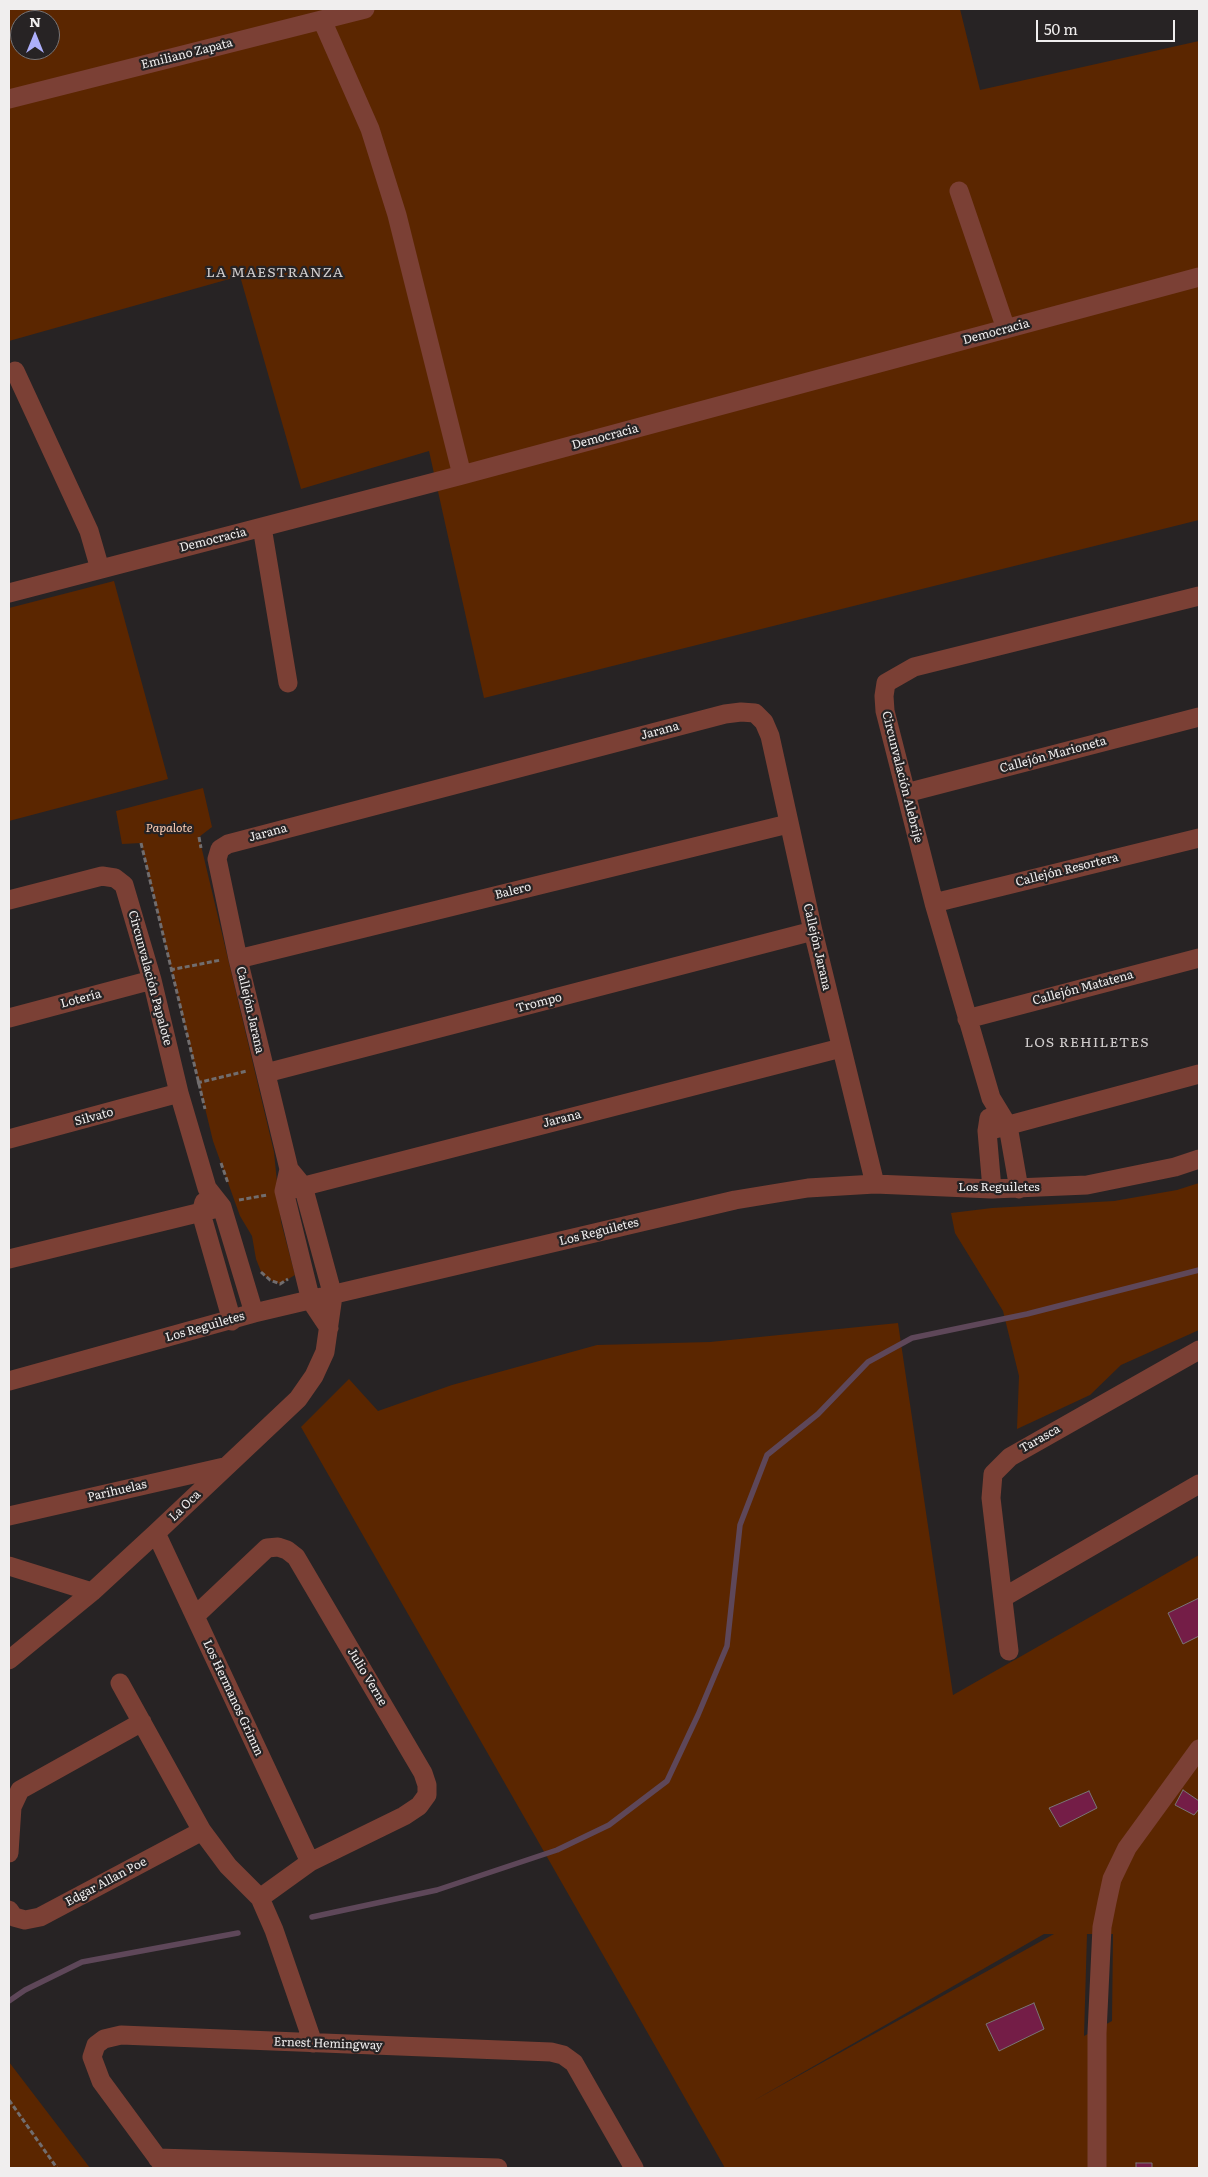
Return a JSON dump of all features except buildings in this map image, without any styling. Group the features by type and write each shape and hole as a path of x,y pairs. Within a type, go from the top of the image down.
{"street":[{"name":"Emiliano Zapata","path":"9,99 365,9"},
{"path":"322,20 370,129 397,215 462,475"},
{"path":"959,191 1006,329"},
{"name":"Democracia","path":"9,592 462,475 1199,277"},
{"path":"15,371 89,531 100,569"},
{"path":"262,527 288,683"},
{"name":"Circunvalación Alebrije","path":"1008,1126 991,1098 934,903 885,711 884,696 886,684 899,674 914,667 1199,596"},
{"name":"Callejón Jarana","path":"755,713 764,722 770,736 788,824 874,1184"},
{"name":"Jarana","path":"211,852 228,844 726,714 755,713"},
{"name":"Callejón Marioneta","path":"906,793 1199,716"},
{"name":"Balero","path":"238,959 788,824"},
{"name":"Callejón Resortera","path":"934,903 1199,838"},
{"name":"Callejón Jarana","path":"211,852 217,859 238,959 289,1169 284,1192 312,1301"},
{"name":"Circunvalación Papalote","path":"9,900 102,876 115,878 124,885 152,980 179,1093 207,1188 222,1207"},
{"name":"Trompo","path":"266,1073 813,931"},
{"name":"Callejón Matatena","path":"967,1019 1199,958"},
{"name":"Lotería","path":"9,1018 152,980"},
{"name":"Jarana","path":"284,1192 841,1048"},
{"path":"988,1131 1199,1074"},
{"name":"Silvato","path":"9,1139 179,1093"},
{"name":"Circunvalación Alebrije","path":"991,1098 988,1131 992,1189"},
{"path":"1008,1126 1019,1189"},
{"name":"Los Reguiletes","path":"9,1380 232,1321 254,1313 312,1301 736,1200 808,1188 874,1184 992,1189 1087,1185 1175,1167 1199,1160"},
{"name":"Callejón Jarana","path":"289,1169 303,1186 333,1296"},
{"name":"Circunvalación Papalote","path":"201,1213 207,1188"},
{"path":"9,1259 222,1207 254,1313"},
{"path":"201,1213 232,1321"},
{"name":"La Oca","path":"9,1660 92,1592 298,1399 314,1376 325,1352 333,1296"},
{"path":"312,1301 329,1328"},
{"name":"Tarasca","path":"1009,1651 991,1498 993,1474 1010,1457 1199,1350"},
{"name":"Parihuelas","path":"9,1516 226,1466"},
{"path":"1004,1597 1199,1484"},
{"name":"Los Hermanos Grimm","path":"156,1533 310,1862"},
{"name":"Julio Verne","path":"195,1616 267,1548 278,1547 287,1550 296,1557 423,1773 427,1785 427,1795 419,1806 310,1862 260,1898"},
{"path":"9,1566 92,1592"},
{"path":"120,1683 202,1831 228,1866 260,1898 274,1930 312,2043"},
{"path":"9,1853 12,1807 20,1790 142,1722"},
{"path":"1096,2168 1097,2034 1101,1948 1106,1902 1112,1879 1127,1848 1174,1780 1199,1749"},
{"name":"Edgar Allan Poe","path":"9,1910 14,1917 25,1920 40,1916 202,1831"},
{"name":"Ernest Hemingway","path":"161,2163 100,2081 92,2057 96,2045 104,2039 121,2035 552,2052 563,2055 574,2063 634,2168"},
{"path":"161,2163 498,2168"}],"path":[{"path":"198,837 211,852"},
{"path":"140,843 206,1114"},
{"path":"152,980 170,970 238,959"},
{"path":"179,1093 198,1082 254,1069 266,1073"},
{"path":"219,1159 228,1185"},
{"path":"222,1207 234,1201 284,1192"},
{"path":"259,1266 262,1274 280,1284 295,1275"},
{"path":"9,2100 58,2168"}],"green space":[{"path":"9,9 960,9 980,90 1199,41 1199,520 484,698 429,451 301,489 240,276 9,341"},
{"path":"114,581 168,779 9,821 9,608"},
{"name":"Papalote","path":"203,788 212,827 199,837 274,1152 281,1222 295,1275 280,1284 262,1274 256,1259 252,1236 240,1216 213,1141 141,843 122,844 116,811"},
{"path":"1199,1183 1199,1330 1121,1365 1090,1395 1017,1429 1019,1376 1003,1311 955,1233 951,1213 992,1208 1114,1201 1177,1190"},
{"path":"898,1323 953,1695 1199,1555 1199,2168 725,2168 301,1427 349,1379 378,1411 452,1385 597,1345 710,1342","holes":["1044,1934 1054,1934 753,2101","1087,1934 1113,1934 1112,2021 1084,2036"]},
{"path":"9,2062 90,2168 9,2168"}],"waterway":[{"path":"312,1917 437,1890 557,1850 609,1825 667,1781 698,1715 727,1646 740,1525 767,1455 818,1414 868,1362 912,1338 1027,1314 1199,1270"},
{"path":"9,2001 25,1990 82,1962 238,1933"}],"district":[{"name":"LA MAESTRANZA","path":"275,273"},
{"name":"LOS REHILETES","path":"1087,1043"}]}
